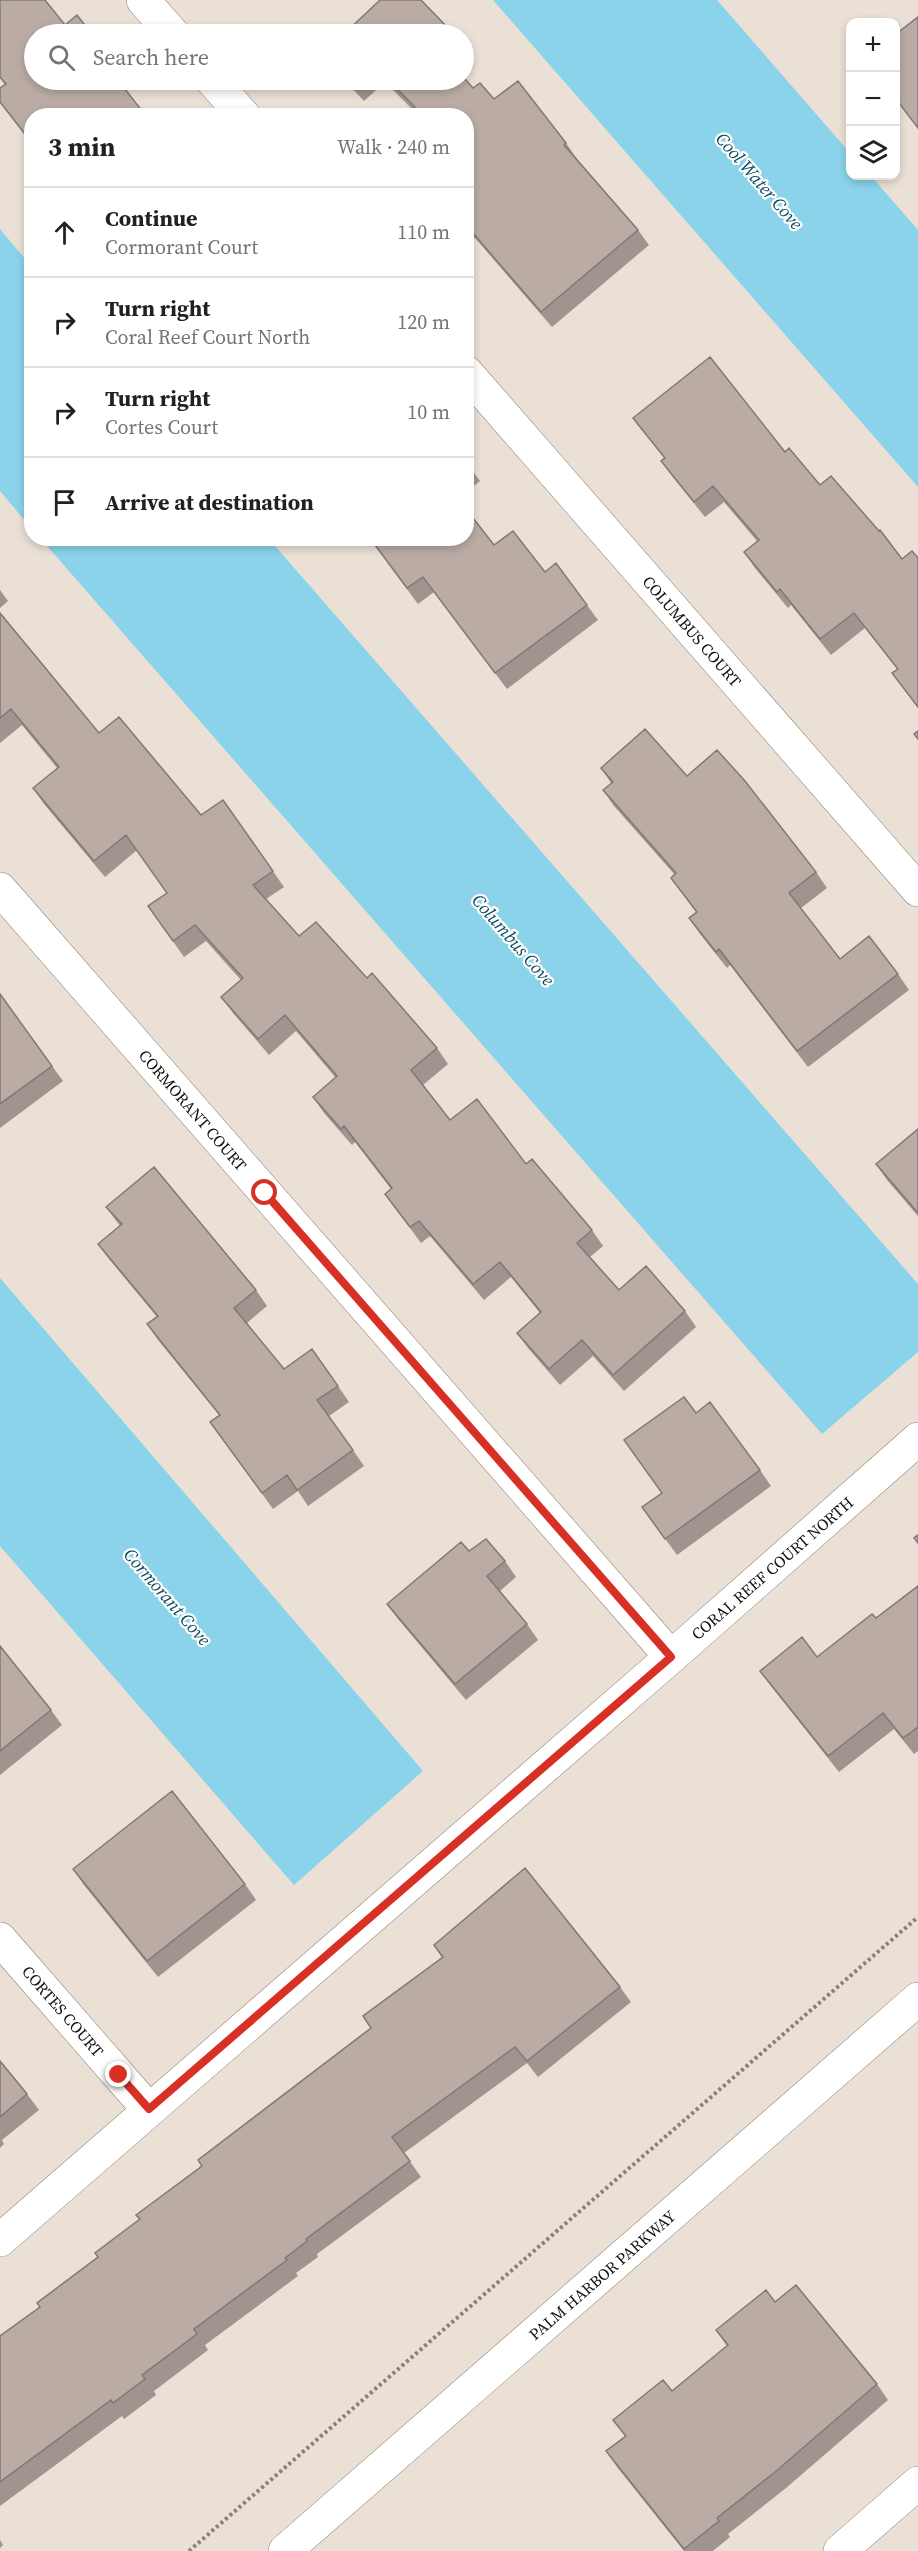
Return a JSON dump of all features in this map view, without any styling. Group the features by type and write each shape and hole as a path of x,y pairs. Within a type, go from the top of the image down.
{"street":[{"path":"143,0 164,24"},
{"path":"221,90 237,108"},
{"name":"COLUMBUS COURT","path":"474,381 918,890"},
{"name":"CORMORANT COURT","path":"0,889 671,1657"},
{"name":"CORAL REEF COURT NORTH","path":"0,2240 671,1657 918,1439"},
{"name":"CORTES COURT","path":"0,1939 149,2109"},
{"name":"PALM HARBOR PARKWAY","path":"285,2551 918,1999"},
{"path":"840,2551 918,2483"}],"path":[{"path":"189,2551 918,1917"}],"water":[{"name":"Cool Water Cove","path":"493,0 717,0 846,148 846,180 874,180 918,230 918,487"},
{"path":"0,229 24,258 24,520 0,491"},
{"name":"Columbus Cove","path":"47,546 275,546 918,1284 918,1352 822,1434"},
{"name":"Cormorant Cove","path":"0,1278 423,1771 294,1885 0,1546"}],"building":[{"path":"0,0 45,0 64,24 24,24 24,90 126,90 140,108 24,108 24,133 0,102 0,88 6,84 0,77"},
{"path":"380,0 421,0 444,24 355,24"},
{"path":"77,15 84,24 66,24"},
{"path":"918,17 918,128 900,104 900,31"},
{"path":"518,81 566,143 564,145 638,230 541,312 474,234 474,108 415,108 398,90 474,90 480,83 494,99"},
{"path":"710,357 785,452 789,448 820,485 831,476 880,530 902,559 912,551 918,558 918,707 892,673 898,669 854,613 820,639 780,589 777,592 744,552 759,540 713,486 694,502 661,461 665,458 633,418"},
{"path":"474,519 494,545 513,531 545,572 556,563 587,605 495,673 423,577 407,588 376,546 474,546"},
{"path":"0,613 99,733 119,717 201,815 223,800 273,871 253,885 299,936 316,922 367,978 372,973 437,1048 411,1070 450,1120 477,1099 526,1164 532,1159 592,1230 577,1243 619,1290 646,1266 685,1311 613,1375 582,1340 549,1369 517,1333 541,1312 500,1262 473,1284 419,1221 410,1227 385,1194 392,1188 344,1126 341,1129 313,1097 337,1076 285,1015 258,1039 221,997 243,978 195,925 173,941 148,906 167,893 126,835 94,861 33,788 59,767 11,709 0,718"},
{"path":"645,729 687,776 717,750 745,781 816,872 789,893 840,959 869,936 898,974 797,1051 719,949 716,952 689,918 697,912 671,878 676,873 603,790 613,782 601,768"},
{"path":"0,994 52,1066 0,1104"},
{"path":"918,1129 918,1213 876,1164"},
{"path":"154,1167 256,1290 234,1308 284,1369 312,1349 338,1386 317,1400 353,1450 297,1490 287,1475 262,1493 210,1422 220,1415 147,1324 158,1316 98,1244 122,1224 106,1207"},
{"path":"684,1397 696,1413 710,1402 760,1470 665,1539 642,1507 662,1493 624,1440"},
{"path":"486,1539 505,1561 487,1576 527,1624 455,1684 387,1604 461,1542 469,1551"},
{"path":"918,1586 918,1727 903,1738 883,1713 828,1756 760,1671 802,1637 817,1657 872,1614 876,1618"},
{"path":"0,1646 51,1710 0,1751"},
{"path":"172,1791 245,1884 147,1961 73,1869"},
{"path":"525,1868 620,1987 527,2061 515,2047 392,2137 410,2161 306,2239 307,2241 285,2258 287,2260 194,2329 197,2334 142,2375 145,2379 113,2403 111,2400 0,2482 0,2336 40,2307 37,2303 98,2257 95,2253 140,2219 136,2215 202,2166 198,2160 371,2028 363,2016 443,1957 434,1945"},
{"path":"0,2061 27,2094 0,2117"},
{"path":"796,2285 877,2384 775,2472 717,2518 719,2521 684,2549 606,2451 626,2436 613,2420 663,2380 672,2391 728,2345 716,2330 766,2290 775,2302"}],"route":[{"path":"119,2075 149,2109 671,1657 265,1193"}]}
